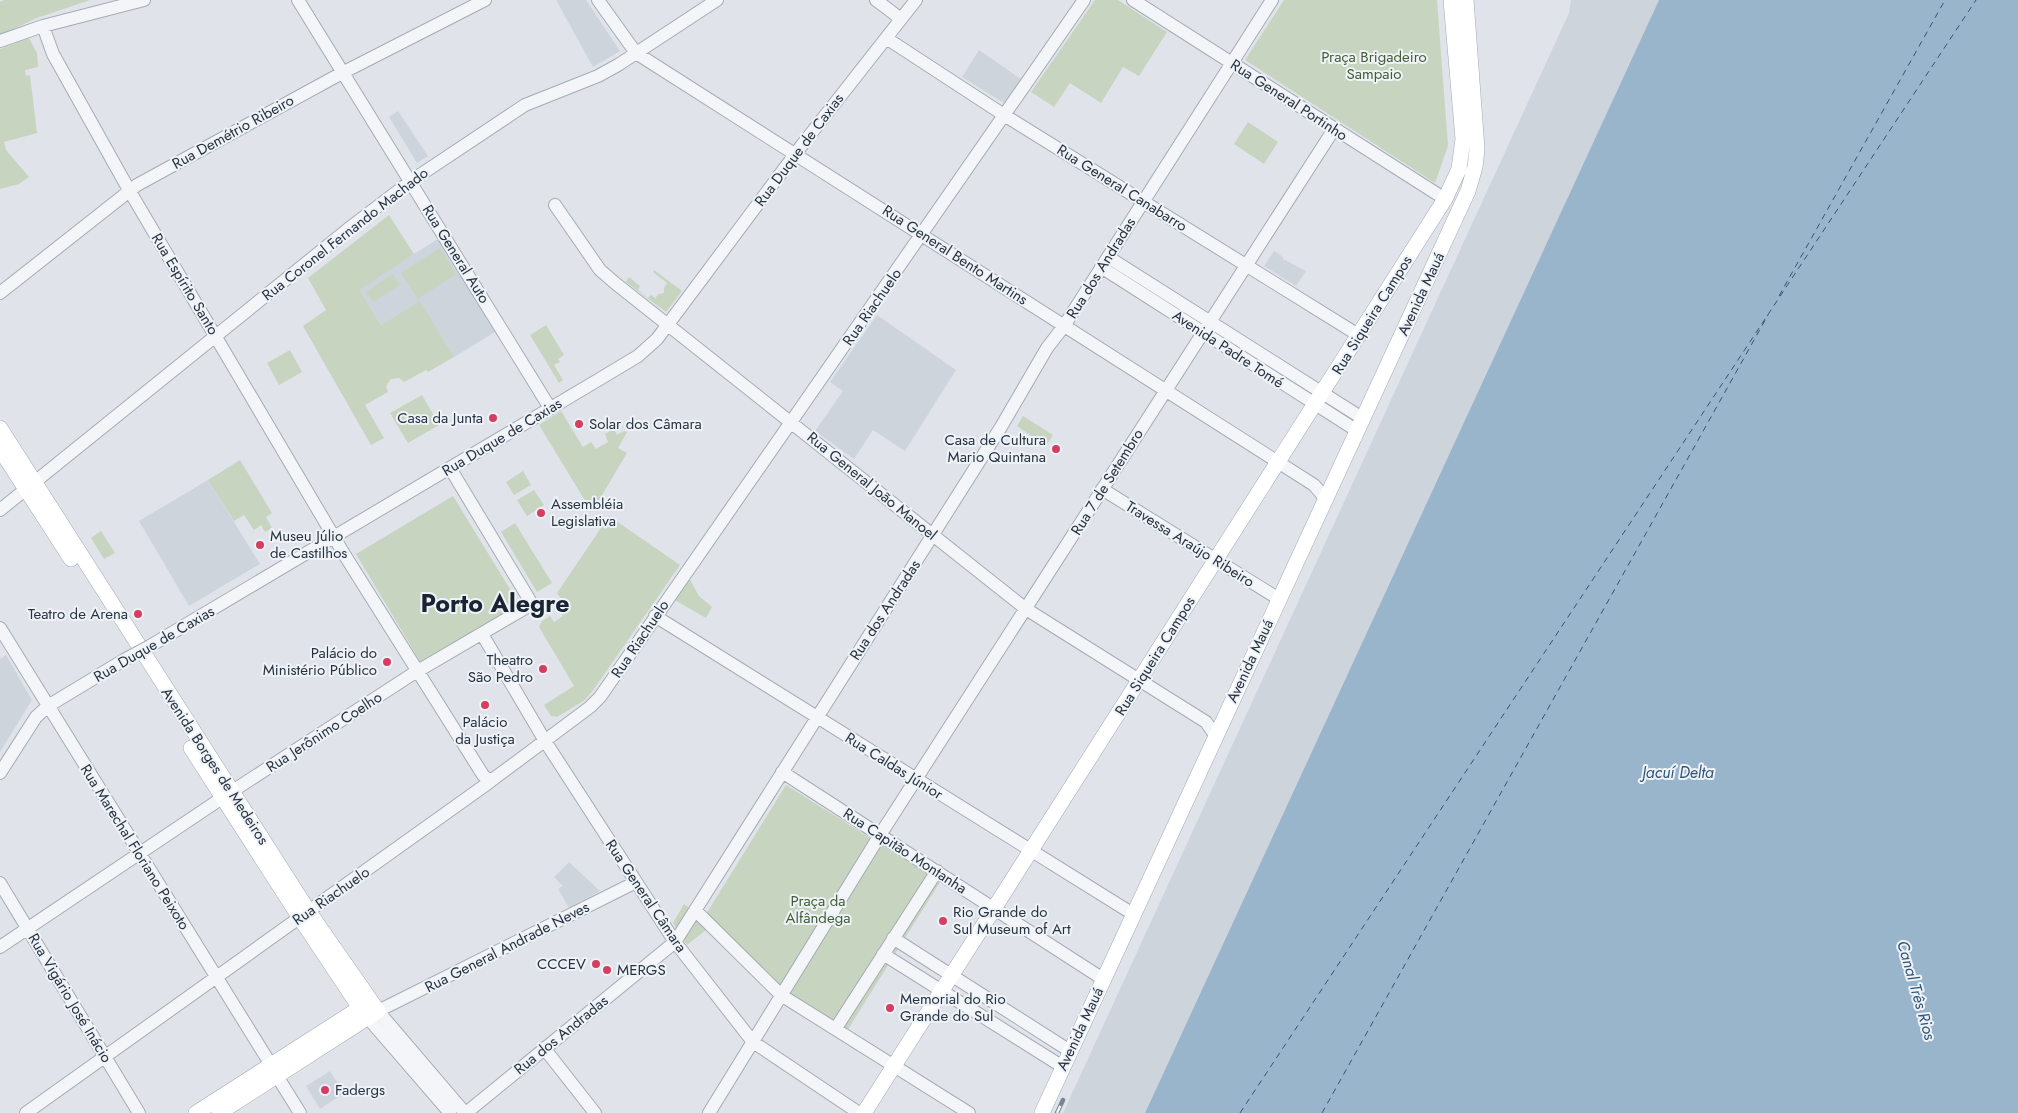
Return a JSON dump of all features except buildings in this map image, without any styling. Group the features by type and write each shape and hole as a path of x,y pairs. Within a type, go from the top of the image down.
{"main road":[{"name":"Rua Siqueira Campos","path":"864,1113 1360,336 1445,199 1459,169 1463,139 1451,0"},
{"name":"Avenida Mauá","path":"1042,1113 1215,735 1460,210 1475,167 1477,149 1466,0"},
{"name":"Avenida Borges de Medeiros","path":"0,428 30,485 304,915 369,1012"},
{"name":"Avenida Borges de Medeiros","path":"0,449 30,485"},
{"path":"196,1113 274,1071 369,1012"},
{"path":"219,1113 274,1071"}],"street":[{"path":"0,41 43,26 144,0"},
{"name":"Rua General Auto","path":"298,0 550,408"},
{"name":"Rua Demétrio Ribeiro","path":"0,293 129,190 342,73 485,0"},
{"name":"Rua General Bento Martins","path":"598,0 636,53 796,153 1314,485 1325,498"},
{"name":"Rua Coronel Fernando Machado","path":"0,510 411,181 525,105 598,76 717,0"},
{"path":"876,0 901,19"},
{"name":"Rua Duque de Caxias","path":"0,772 36,717 48,706 638,356 657,340 796,153 916,0"},
{"name":"Rua Riachuelo","path":"26,1113 493,779 590,707 600,697 1084,0"},
{"name":"Rua General Portinho","path":"1133,0 1445,199"},
{"name":"Rua dos Andradas","path":"466,1113 675,942 1001,427 1047,348 1064,326 1272,0"},
{"name":"Rua Espírito Santo","path":"43,26 52,54 129,190 334,537 483,775 487,779 493,779"},
{"name":"Rua General Canabarro","path":"886,38 1004,116 1144,200 1360,336"},
{"name":"Rua 7 de Setembro","path":"880,835 917,780 1165,389 1334,129"},
{"name":"Rua General João Manoel","path":"556,205 600,270 1026,609 1206,722 1215,735"},
{"name":"Avenida Padre Tomé","path":"1104,262 1160,289 1250,364 1274,379 1319,399"},
{"name":"Avenida Padre Tomé","path":"1104,262 1152,300 1257,353 1282,368 1319,399 1359,424"},
{"path":"1152,300 1160,289"},
{"path":"1250,364 1257,353"},
{"path":"1274,379 1282,368"},
{"name":"Rua Jerônimo Coelho","path":"0,947 138,853 417,672 532,604 450,468"},
{"name":"Travessa Araújo Ribeiro","path":"1102,489 1279,599"},
{"name":"Rua Caldas Júnior","path":"655,616 1133,914"},
{"name":"Rua Marechal Floriano Peixoto","path":"0,628 300,1113"},
{"name":"Rua General Câmara","path":"482,634 545,741 675,942 753,1042 859,1113"},
{"name":"Rua Capitão Montanha","path":"782,772 1103,979"},
{"path":"709,1113 880,835"},
{"path":"836,1028 936,871"},
{"name":"Rua General Andrade Neves","path":"369,1012 636,882"},
{"name":"Rua Vigário José Inácio","path":"0,883 140,1113"},
{"path":"696,910 781,995 969,1113"},
{"path":"893,938 1070,1051"},
{"path":"902,966 913,950"},
{"path":"883,954 1063,1067"},
{"path":"921,978 931,962"},
{"name":"Avenida Borges de Medeiros","path":"369,1012 442,1096 466,1113"},
{"path":"544,1048 595,1113"},
{"name":"Avenida Borges de Medeiros","path":"442,1096 450,1113"}],"shaded area":[{"path":"556,0 586,0 620,51 593,67"},
{"path":"1571,0 1659,0 1145,1113 1063,1113 1569,13"},
{"path":"979,50 1021,79 1004,103 962,77"},
{"path":"398,111 428,156 417,163 389,117"},
{"path":"438,239 495,332 454,357 420,302 381,325 358,289"},
{"path":"1274,251 1283,259 1306,271 1296,286 1264,266"},
{"path":"877,315 956,370 905,451 873,430 854,459 815,431 843,391 830,382"},
{"path":"208,480 260,564 189,606 139,521"},
{"path":"6,655 32,700 0,752 0,659"},
{"path":"569,862 600,891 569,908 558,889 563,886 554,877"},
{"name":"Fadergs","path":"330,1071 344,1093 320,1109 306,1086"}],"green space":[{"path":"4,0 90,0 37,18 0,35 0,2"},
{"path":"1095,0 1118,0 1167,32 1139,76 1123,67 1101,103 1070,83 1054,107 1031,92"},
{"name":"Praça Brigadeiro Sampaio","path":"1284,0 1437,0 1448,146 1435,183 1245,60"},
{"path":"29,38 37,53 38,67 25,70 26,76 30,75 37,133 4,142 6,150 29,177 19,184 0,189 0,49"},
{"path":"1248,122 1278,142 1264,164 1234,144"},
{"path":"389,215 414,254 359,290 381,325 420,301 454,357 428,372 426,370 404,382 399,378 391,379 386,386 388,392 365,405 384,438 371,445 303,326 326,310 308,278"},
{"path":"440,248 456,274 418,299 401,273"},
{"path":"654,270 682,291 666,312 626,282 629,277 640,286 638,290 648,298 651,295 655,298 659,294 664,293 667,283 653,272"},
{"path":"393,274 400,285 373,302 366,292"},
{"path":"546,325 564,355 558,359 560,362 554,365 563,380 559,383 530,335"},
{"path":"290,350 302,372 279,385 267,363"},
{"path":"422,395 439,425 408,443 390,413"},
{"path":"561,411 583,447 591,442 596,449 608,442 605,434 614,429 617,435 624,431 627,432 618,448 627,453 592,512 539,425"},
{"path":"1023,416 1053,435 1046,446 1017,426"},
{"path":"240,460 272,513 266,517 272,528 265,532 261,525 254,530 244,515 234,521 208,480"},
{"path":"523,471 531,485 514,495 506,482"},
{"path":"534,490 544,505 527,516 517,500"},
{"path":"453,496 519,604 421,663 356,554"},
{"path":"609,516 680,565 585,700 557,717 551,716 544,705 574,686 539,627 542,621 550,616 554,622 563,616 556,603 561,599 557,593"},
{"path":"515,523 552,583 537,592 501,532"},
{"path":"101,531 115,553 104,559 91,538"},
{"path":"689,578 699,596 712,607 706,618 673,599"},
{"name":"Praça da Alfândega","path":"786,785 940,882 847,1031 797,1000 711,926 687,945 673,923 684,904 703,919"}],"water":[{"name":"Jacuí Delta","path":"1659,0 2018,0 2018,1113 1145,1113"}],"ferry route":[{"path":"1779,296 1945,0"},
{"path":"1240,1113 1976,0"},
{"path":"1322,1113 1768,315"}],"railway":[{"path":"1057,1113 1063,1100"}],"place":[{"name":"Casa da Junta","path":"493,418"},
{"name":"Solar dos Câmara","path":"579,424"},
{"name":"Casa de Cultura Mario Quintana","path":"1056,449"},
{"name":"Assembléia Legislativa","path":"541,513"},
{"name":"Museu Júlio de Castilhos","path":"260,545"},
{"name":"Teatro de Arena","path":"138,614"},
{"name":"Palácio do Ministério Público","path":"387,662"},
{"name":"Theatro São Pedro","path":"543,669"},
{"name":"Palácio da Justiça","path":"485,705"},
{"name":"Rio Grande do Sul Museum of Art","path":"943,921"},
{"name":"CCCEV","path":"596,964"},
{"name":"MERGS","path":"607,970"},
{"name":"Memorial do Rio Grande do Sul","path":"890,1008"},
{"name":"Fadergs","path":"325,1090"}],"district":[{"name":"Porto Alegre","path":"495,603"}],"water label":[{"name":"Canal Três Rios","path":"1917,990"}]}
